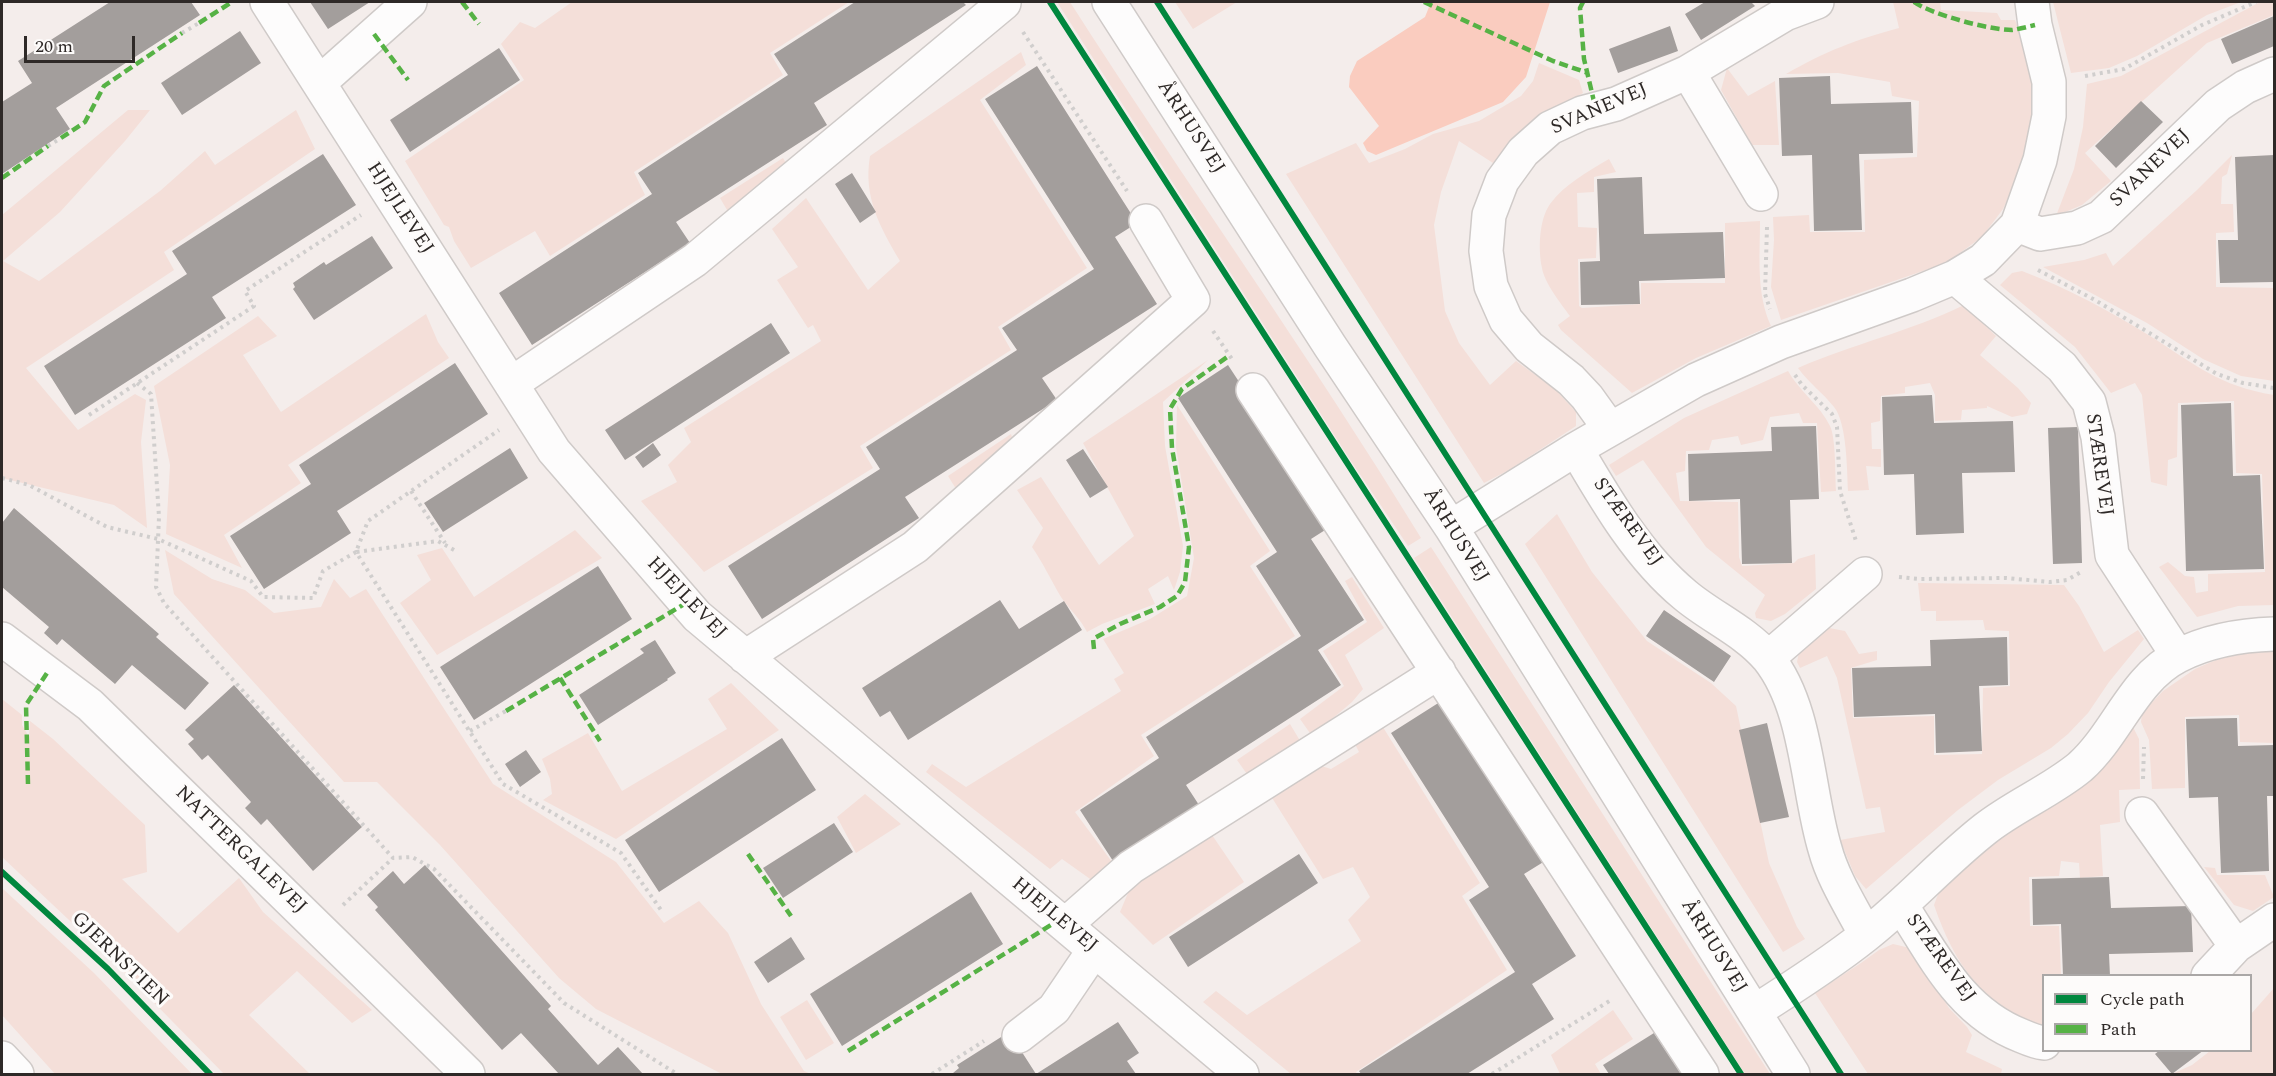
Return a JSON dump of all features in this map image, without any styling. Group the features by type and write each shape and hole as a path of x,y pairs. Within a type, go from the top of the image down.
{"street":[{"name":"HJEJLEVEJ","path":"267,2 554,451 697,616 1242,1074"},
{"path":"319,83 410,2"},
{"path":"520,397 695,260 1004,2"},
{"name":"ÅRHUSVEJ","path":"1109,2 1330,346 1451,527 1793,1074"},
{"name":"SVANEVEJ","path":"1610,429 1587,397 1571,380 1529,347 1506,320 1491,286 1486,251 1489,215 1502,181 1522,152 1550,128 1582,113 1616,104 1689,72 1785,14 1816,2"},
{"path":"1451,527 1576,449 1696,380 1781,342 1912,295 1955,277 1983,260 2008,234 2040,160 2049,116 2049,82 2035,25 2032,2"},
{"path":"1689,72 1761,194"},
{"name":"SVANEVEJ","path":"2008,234 2040,234 2077,228 2101,217 2218,105 2245,87 2274,74"},
{"path":"745,657 915,547 1193,300 1146,221"},
{"name":"STÆREVEJ","path":"1955,277 2062,367 2089,402 2098,437 2112,555 2178,656"},
{"path":"1253,390 1702,1074"},
{"name":"STÆREVEJ","path":"1576,449 1644,554 1684,595 1740,633 1768,658 1787,690 1802,740 1825,850 1839,884 1866,936"},
{"path":"1768,658 1865,574"},
{"name":"STÆREVEJ","path":"1754,1012 1866,936 1985,829 2078,769 2096,751 2153,672 2178,656 2221,640 2243,635 2274,634"},
{"name":"NATTERGALEVEJ","path":"2,639 90,705 468,1074"},
{"path":"1065,925 1131,867 1439,672"},
{"path":"2142,814 2236,945"},
{"name":"STÆREVEJ","path":"1901,905 1947,976 1971,1006 2003,1029 2042,1043"},
{"path":"2209,974 2236,945 2274,920"},
{"path":"1019,1036 1054,1009 1094,950"},
{"path":"2,1058 17,1074"}],"path":[{"path":"1004,2 1146,221"},
{"path":"2049,82 2124,69 2202,25 2256,2"},
{"path":"182,33 199,23"},
{"path":"48,146 60,138"},
{"path":"1761,194 1767,228 1765,294 1781,342 1796,376 1832,414 1837,427 1840,491 1865,574 1919,579 2006,578 2050,582 2067,580 2112,555"},
{"path":"89,415 254,306 245,291 391,195"},
{"path":"2008,234 2018,260 2095,300 2217,374 2243,383 2274,388"},
{"path":"1193,300 1253,390"},
{"path":"137,383 151,394 158,539 156,587 164,603 393,858"},
{"path":"356,552 368,521 411,491 520,397"},
{"path":"2,478 29,484 107,527 158,539 251,581 263,597 313,598 323,571 356,552 438,541 454,550"},
{"path":"411,491 446,545"},
{"path":"356,552 503,783 621,853 661,910"},
{"path":"470,731 506,711"},
{"path":"318,928 393,858 412,857 434,869 564,1003 677,1074"},
{"path":"1492,1074 1613,999"},
{"path":"932,1074 1010,1025 1019,1036"}],"shaded area":[{"path":"572,2 849,2 770,53 783,75 634,172 645,195 550,256 535,231 471,268 454,241 449,227 444,225 405,161 524,80 501,44 520,22 535,28"},
{"path":"1057,2 1070,2 1336,403 1421,538 1408,546 1349,458"},
{"path":"1175,2 1237,2 1193,29"},
{"path":"1431,2 1550,2 1526,77 1503,102 1376,155 1367,151 1363,143 1379,126 1349,87 1350,76 1357,61 1425,17"},
{"path":"1893,2 1940,2 1941,10 1997,13 2001,20 2015,20 2029,54 2035,110 2023,165 2003,209 1982,237 1946,263 1781,320 1771,287 1773,217 1809,215 1810,232 1865,232 1864,160 1917,157 1919,101 1892,96 1890,82 1838,73 1786,74 1841,47 1899,28"},
{"path":"2053,2 2241,2 2207,15 2137,56 2109,68 2071,73"},
{"path":"2260,2 2274,2 2274,15 2207,43 2085,153 2111,181 2082,205 2056,216 2074,169 2083,127 2087,84 2121,76"},
{"path":"1021,52 1026,65 980,100 1087,268 998,327 1011,350 860,446 873,468 704,572 641,501 677,482 668,465 691,442 684,428 821,341 813,325 808,328 777,280 798,267 772,229 806,198 868,290 900,261 880,224 871,198 868,171 870,156"},
{"path":"1539,63 1579,80 1583,93 1537,118 1493,163 1459,141 1441,192 1434,225 1445,311 1459,343 1490,385 1516,361 1555,389 1576,412 1576,426 1509,470 1484,483 1286,174 1356,143 1369,163 1405,149 1433,134 1479,121 1521,96 1533,81"},
{"path":"1727,68 1748,96 1775,81 1779,145 1752,145 1721,90"},
{"path":"128,110 150,110 60,212 3,261 39,281 160,191 205,151 215,165 296,110 315,149 164,252 174,270 26,368 78,430 135,394 146,400 141,442 147,528 114,505 2,478 2,215"},
{"path":"2232,155 2227,174 2222,177 2221,204 2233,204 2234,232 2216,233 2216,287 2274,288 2274,381 2241,376 2203,359 2147,323 2043,267 2084,260 2106,253 2113,266"},
{"path":"783,158 787,165 730,215 720,198"},
{"path":"1609,159 1616,172 1594,177 1594,192 1577,193 1578,227 1597,228 1596,258 1578,259 1579,306 1582,308 1641,304 1641,283 1725,283 1725,223 1760,221 1761,288 1771,326 1696,358 1632,393 1561,330 1558,325 1570,316 1546,280 1541,260 1542,226 1550,204 1569,184"},
{"path":"2022,271 2072,292 2104,309 2223,380 2274,395 2274,605 2238,606 2197,617 2159,567 2168,562 2185,576 2194,577 2196,593 2208,591 2208,574 2265,572 2262,474 2236,473 2234,401 2178,403 2177,457 2168,460 2167,486 2151,482 2142,395 2135,383 2111,393 2075,347 2000,285 2012,273"},
{"path":"1964,305 1996,336 1980,355 2018,388 2031,403 2027,414 2012,417 1987,406 1987,408 1962,410 1961,420 1935,421 1935,395 1930,383 1905,387 1905,393 1881,396 1880,421 1871,423 1872,449 1881,449 1881,467 1866,466 1869,490 1848,491 1846,447 1838,414 1830,402 1798,368"},
{"path":"426,314 438,342 449,358 288,465 301,483 224,535 242,568 166,534 170,465 154,386 258,316 277,336 243,355 281,412"},
{"path":"1208,360 1163,402 1165,446 1183,546 1180,572 1174,590 1168,576 1148,589 1155,604 1087,632 1061,597 1032,547 1043,528 1017,490 1041,477 1099,565 1134,536 1083,443"},
{"path":"1788,371 1821,411 1830,426 1834,448 1836,491 1821,492 1817,423 1803,423 1799,413 1770,417 1763,440 1741,445 1738,436 1712,440 1709,450 1686,451 1685,471 1676,473 1680,501 1738,502 1739,557 1742,566 1794,563 1798,559 1815,554 1816,589 1785,614 1771,621 1756,618 1755,613 1765,595 1706,547 1643,460 1616,476 1609,465 1684,418"},
{"path":"1177,405 1270,551 1250,566 1295,636 1141,735 1154,756 1075,812 1115,866 1093,881 1062,859 1050,869 926,772 932,764 966,787 1121,691 1114,679 1124,673 1103,639 1150,619 1187,596 1194,558 1176,447"},
{"path":"1011,434 1014,443 958,492 948,476"},
{"path":"1557,514 1592,572 1647,641 1711,683 1736,706 1769,863 1797,927 1805,939 1783,952 1525,544"},
{"path":"575,530 602,558 437,655 400,603 431,580 417,555 442,548 474,597"},
{"path":"1431,547 1770,1074 1745,1074 1414,558"},
{"path":"165,550 212,579 245,590 274,613 321,607 334,579 350,598 366,589 493,784 616,862 664,923 699,901 728,933 761,1004 804,1071 811,1074 722,1074 596,1009 559,978 440,845 377,782 344,782 174,594"},
{"path":"1352,577 1384,628 1345,655 1363,689 1352,702 1312,736 1300,719 1344,686 1323,651 1367,622 1345,581"},
{"path":"1918,583 2064,585 2079,606 2104,652 2138,630 2144,639 2109,682 2088,713 2068,734 2051,748 1998,780 1958,810 1866,889 1855,876 1840,840 1885,832 1880,807 1866,809 1837,678 1827,656 1800,668 1797,662 1800,647 1824,627 1845,631 1859,654 1877,651 1877,660 1851,668 1853,718 1934,716 1934,755 1982,754 1983,688 2010,686 2009,631 1985,630 1983,620 1936,621 1936,611 1921,611"},
{"path":"2248,652 2274,652 2274,743 2240,742 2239,715 2185,717 2185,788 2152,789 2149,740 2141,722 2142,713 2163,691 2195,669 2216,660"},
{"path":"731,683 779,730 616,839 543,800 552,794 550,779 542,759 588,733 622,791 727,729 708,699"},
{"path":"2,699 22,715 22,725 29,737 30,721 53,739 145,825 147,872 122,879 178,933 239,878 263,912 372,1010 352,1023 297,971 249,1015 310,1074 224,1074 118,966 2,857"},
{"path":"1290,724 1302,744 1249,777 1237,760"},
{"path":"1381,724 1480,883 1462,896 1507,970 1356,1072 1357,1074 1291,1074 1203,1002 1216,991 1247,1015 1361,941 1348,920 1370,897 1353,867 1323,879 1269,793 1315,764 1331,769 1359,752 1352,738"},
{"path":"2132,725 2139,739 2140,789 2119,790 2120,822 2100,825 2103,876 2080,878 2079,863 2061,861 2059,876 2029,877 2030,926 2059,926 2061,974 2042,974 2042,1026 2003,1007 1973,980 1951,946 1934,905 1940,889 1995,841 2068,796 2102,767"},
{"path":"865,794 901,824 856,853 837,817"},
{"path":"1210,832 1244,882 1153,945 1120,912 1133,881"},
{"path":"2204,867 2215,868 2217,875 2265,875 2274,897 2253,911 2234,905"},
{"path":"2,888 94,973 192,1074 55,1074 2,1015"},
{"path":"1893,944 1910,948 1949,1008 1967,1027 1972,1035 1966,1052 2002,1069 2001,1074 1868,1074 1815,993 1879,950"},
{"path":"2274,988 2274,1074 2172,1074 2192,1065 2209,1052 2252,1052 2252,1013"},
{"path":"807,1000 834,1043 806,1060 780,1017"},
{"path":"1613,1010 1633,1039 1595,1064 1601,1074 1560,1074 1551,1055"}],"building":[{"path":"110,2 191,2 200,15 56,108 70,129 2,174 2,102 32,83 18,61"},
{"path":"310,2 370,2 328,29"},
{"path":"855,2 963,2 966,5 814,103 827,125 676,222 690,243 532,345 499,293 652,194 638,173 788,75 774,54"},
{"path":"1705,2 1751,2 1755,6 1701,40 1685,14"},
{"path":"2274,16 2274,46 2232,64 2221,39"},
{"path":"1670,26 1678,51 1618,73 1609,49"},
{"path":"240,31 261,63 182,115 161,83"},
{"path":"499,48 520,80 410,152 390,120"},
{"path":"1037,66 1137,223 1115,237 1157,304 1042,378 1057,400 905,497 919,518 762,619 728,566 880,469 866,447 1017,350 1002,328 1094,269 985,99"},
{"path":"1830,76 1831,104 1911,102 1913,153 1859,154 1862,230 1814,231 1812,155 1782,156 1779,78"},
{"path":"2141,101 2163,122 2116,168 2095,146"},
{"path":"323,154 356,205 212,297 226,318 75,415 44,366 187,274 172,251"},
{"path":"2274,155 2274,282 2220,283 2218,240 2238,240 2235,157"},
{"path":"852,173 876,212 860,223 835,184"},
{"path":"1642,177 1644,234 1723,232 1725,278 1639,281 1640,304 1581,305 1580,262 1600,261 1597,179"},
{"path":"372,236 393,268 314,320 293,289 295,287 293,283 324,262 326,265"},
{"path":"771,323 790,353 625,460 605,430"},
{"path":"455,363 488,414 337,511 351,533 264,589 230,536 311,484 299,465"},
{"path":"1228,365 1333,525 1311,539 1364,620 1318,650 1341,685 1186,785 1199,805 1113,861 1080,810 1159,758 1146,737 1301,636 1256,566 1277,552 1178,398"},
{"path":"1932,395 1934,423 2013,421 2015,472 1962,473 1964,533 1916,535 1914,474 1884,475 1882,397"},
{"path":"2231,403 2233,476 2260,475 2264,569 2186,571 2181,405"},
{"path":"1816,426 1819,499 1790,500 1792,563 1742,564 1740,499 1689,501 1688,454 1772,451 1771,427"},
{"path":"2078,427 2082,563 2053,564 2048,428"},
{"path":"653,443 661,455 643,468 635,457"},
{"path":"510,448 528,478 443,532 424,503"},
{"path":"1083,449 1108,487 1090,498 1066,460"},
{"path":"14,508 159,634 156,637 209,683 185,710 132,665 115,684 62,639 57,645 44,633 49,627 2,587 2,523"},
{"path":"598,566 632,619 474,720 440,667"},
{"path":"1000,600 1019,629 1064,601 1082,630 908,740 890,711 880,717 862,688"},
{"path":"1664,610 1731,656 1714,682 1646,636"},
{"path":"2007,637 2008,685 1979,686 1982,751 1936,753 1935,714 1854,717 1852,668 1931,666 1930,640"},
{"path":"655,640 676,673 598,725 579,695 644,653 640,649"},
{"path":"234,685 362,827 313,871 267,819 261,825 245,808 251,802 208,755 202,760 188,744 194,739 185,730"},
{"path":"1443,700 1545,861 1524,874 1576,956 1532,984 1554,1019 1467,1074 1361,1074 1359,1071 1515,972 1469,900 1489,887 1391,733"},
{"path":"2237,718 2238,746 2274,745 2274,796 2267,796 2269,871 2221,873 2218,797 2189,798 2186,719"},
{"path":"1767,723 1789,817 1760,823 1739,730"},
{"path":"782,738 816,790 659,892 625,840"},
{"path":"526,750 541,772 520,787 505,764"},
{"path":"834,823 853,852 783,898 763,868"},
{"path":"1299,854 1318,883 1188,967 1169,937"},
{"path":"425,865 551,1006 548,1009 598,1065 618,1047 643,1074 559,1074 521,1033 502,1050 375,910 378,907 367,895 393,871 404,884"},
{"path":"2109,877 2111,908 2191,906 2193,952 2109,954 2110,974 2063,974 2061,924 2033,925 2032,879"},
{"path":"971,892 1003,944 842,1046 810,994"},
{"path":"791,937 805,959 768,983 754,962"},
{"path":"1118,1022 1139,1053 1127,1061 1136,1074 1036,1074"},
{"path":"1009,1032 1036,1074 953,1073 959,1068 957,1065"},
{"path":"1654,1033 1681,1074 1609,1074 1603,1065"},
{"path":"2158,1052 2201,1052 2172,1074 2155,1054"}],"marked path":[{"path":"199,23 232,2"},
{"path":"462,2 479,24"},
{"path":"1424,2 1553,61 1588,73"},
{"path":"1583,2 1580,8 1584,59 1596,110"},
{"path":"1914,2 1946,16 1989,27 2012,30 2035,25"},
{"path":"61,138 85,122 104,86 182,33"},
{"path":"374,34 408,80"},
{"path":"2,178 48,146"},
{"path":"1094,649 1093,639 1120,624 1160,607 1177,596 1185,582 1189,547 1172,448 1170,409 1182,389 1230,355"},
{"path":"506,711 686,603"},
{"path":"28,784 26,705 47,673"},
{"path":"560,678 600,741"},
{"path":"748,854 791,916"},
{"path":"848,1051 1059,920"}],"cycle path":[{"path":"1050,2 1741,1074"},
{"path":"1157,2 1841,1074"},
{"name":"GJERNSTIEN","path":"2,872 108,969 210,1074"}]}
